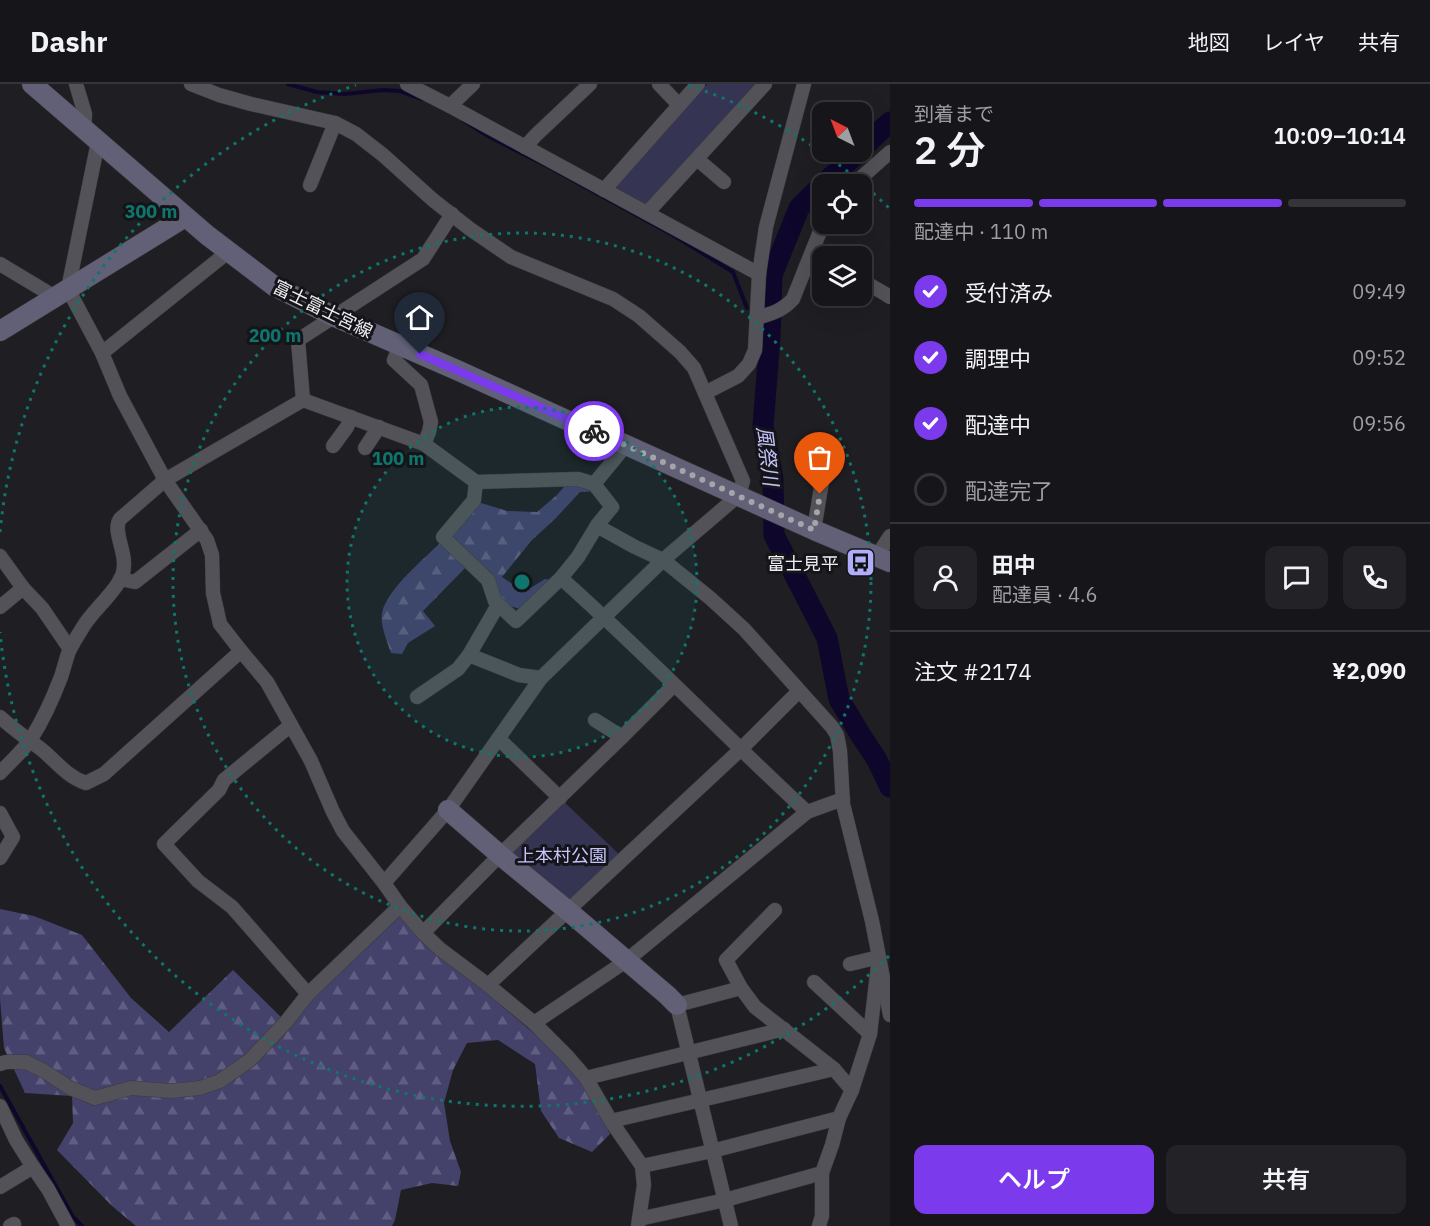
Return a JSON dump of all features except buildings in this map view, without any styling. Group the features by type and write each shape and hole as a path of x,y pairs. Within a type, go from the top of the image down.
{"main road":[{"name":"富士富士宮線","path":"32,84 185,217 274,286 333,316 884,559"},
{"path":"0,331 185,217"},
{"path":"448,810 677,1005"}],"street":[{"path":"62,293 91,135 76,84"},
{"path":"191,84 221,90 251,104 335,123 356,134 433,200 511,257 613,299 639,316 680,352 694,368 744,481 739,495 663,560 540,678 499,740 448,810 384,883"},
{"path":"406,84 759,274"},
{"path":"450,106 473,84"},
{"path":"525,147 590,84"},
{"path":"659,84 679,105"},
{"path":"604,190 698,84"},
{"path":"647,213 765,84"},
{"path":"705,393 738,376 749,364 755,350 759,274 766,227 804,84"},
{"path":"310,185 335,123"},
{"path":"865,174 890,152"},
{"path":"697,159 724,182"},
{"path":"303,400 297,340 423,259 452,213"},
{"path":"102,353 228,252"},
{"path":"0,264 62,293 102,353 120,396 165,480 207,540 212,555 213,593 220,624 267,682 312,761 333,812 344,831 423,933 534,1023 586,1078 611,1121 642,1166 644,1185 639,1223 822,1173"},
{"path":"757,318 785,308 793,299 812,264"},
{"path":"872,286 890,297"},
{"path":"400,345 394,360 421,385 431,422 424,444"},
{"path":"0,773 29,741 60,679 70,649 89,617 120,579 125,564 117,523 165,480 303,400 424,444 476,482 578,479 594,484 612,507 597,526 578,558 561,578 516,621 495,601 488,580 443,537 474,500 476,482"},
{"path":"333,446 347,427 351,417"},
{"path":"365,448 379,427"},
{"path":"594,484 626,445"},
{"path":"814,530 826,457"},
{"path":"597,526 663,560 710,598 744,629 837,735 843,804 872,921 890,1015"},
{"path":"120,579 135,582 201,530"},
{"path":"884,559 890,536"},
{"path":"0,556 23,588 42,608 70,649"},
{"path":"561,578 807,813"},
{"path":"0,607 23,588"},
{"path":"417,697 458,669 469,655 498,605"},
{"path":"0,717 63,770 86,783 104,774 241,651"},
{"path":"469,655 519,675 540,678"},
{"path":"423,933 674,685"},
{"path":"489,985 740,750 799,691"},
{"path":"595,720 622,737"},
{"path":"291,725 224,780 219,790 164,844 198,881 232,907 308,994"},
{"path":"499,740 560,798"},
{"path":"534,1023 626,961 807,813 843,799"},
{"path":"0,813 13,837 0,858"},
{"path":"0,1064 26,1062 70,1088 95,1098 131,1088 171,1091 200,1088 220,1081 250,1060 286,1022 308,994 400,906"},
{"path":"775,910 726,960 741,988 755,1007 834,1069 852,1090"},
{"path":"850,964 879,957"},
{"path":"817,1226 822,1216 822,1173 839,1118 852,1090 870,1034 879,957"},
{"path":"814,982 870,1034"},
{"path":"731,1226 677,1005 741,988"},
{"path":"586,1078 784,1029"},
{"path":"611,1121 834,1069"},
{"path":"0,1106 16,1140 48,1189 68,1226"},
{"path":"642,1166 712,1151 839,1118"},
{"path":"0,1187 33,1167"}],"green space":[{"path":"707,84 757,84 646,206 613,188"},
{"path":"569,481 596,491 580,492 532,540 502,577 524,592 545,579 554,580 521,609 501,604 491,572 469,564 423,611 435,626 408,643 402,654 391,653 382,623 385,603 399,583 478,502 507,511 537,512"},
{"name":"上本村公園","path":"560,798 623,858 567,910 500,855"},
{"path":"400,906 495,1000 586,1078 610,1134 592,1152 559,1138 541,1111 535,1064 498,1040 467,1043 453,1070 444,1103 450,1141 461,1172 458,1186 432,1183 401,1190 392,1226 136,1226 112,1206 57,1150 73,1123 72,1096 25,1093 4,1048 0,999 0,909 34,916 82,935 131,998 169,1032 233,970 286,1022"}],"waterway":[{"path":"288,84 317,92 345,94 383,90 400,91 422,99"},
{"path":"463,120 488,136 673,235 733,272 747,308"},
{"name":"風祭川","path":"872,139 890,122"},
{"name":"風祭川","path":"834,174 848,162"},
{"name":"風祭川","path":"812,195 799,208 772,275 763,426 773,479 774,535 827,638 839,699 877,760 890,787"},
{"path":"761,326 770,337"},
{"path":"0,1086 73,1217 82,1226"}],"way so far":[{"path":"594,431 814,530 820,494"}],"place":[{"name":"富士見平","path":"860,563"}],"route":[{"path":"420,354 594,431"}]}
